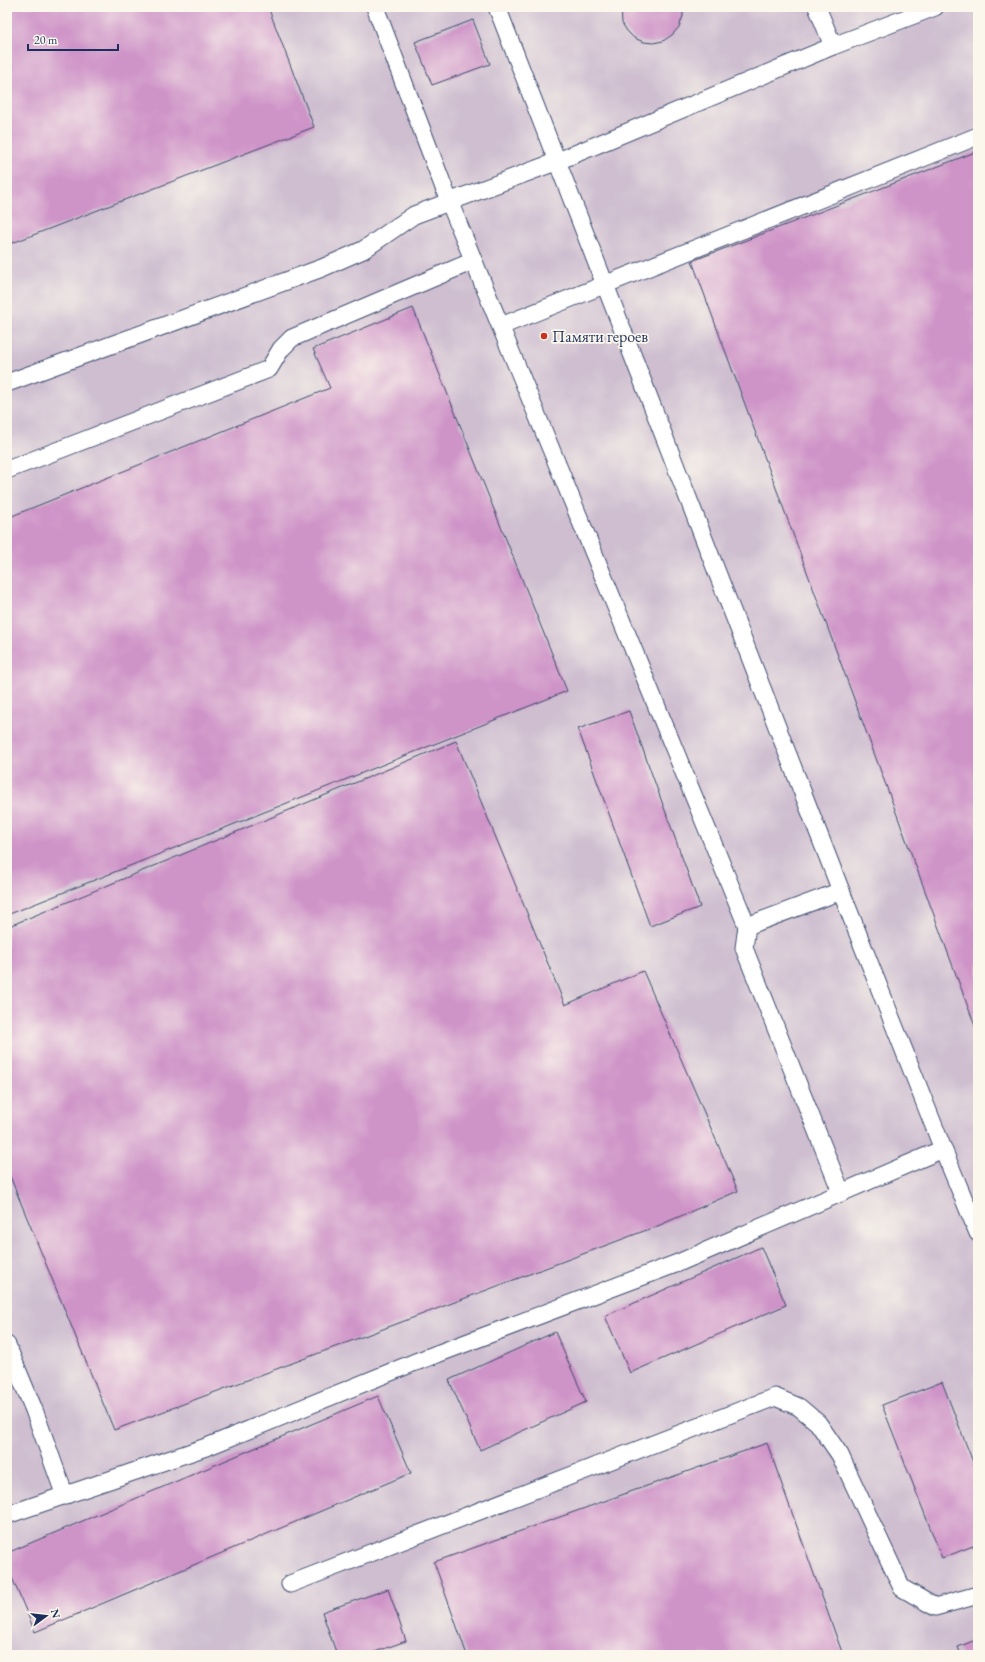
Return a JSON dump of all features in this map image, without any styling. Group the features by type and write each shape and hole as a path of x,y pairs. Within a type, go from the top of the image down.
{"lane":[{"path":"375,7 449,202 747,926 744,948 841,1192"},
{"path":"498,7 604,284 841,891 943,1149 978,1233"},
{"path":"817,7 833,46"},
{"path":"7,383 322,268 363,250 414,215 558,161 833,46 935,7"},
{"path":"501,326 978,136"},
{"path":"7,470 269,369 281,348 292,338 473,261"},
{"path":"747,926 841,891"},
{"path":"7,1515 209,1446 413,1363 678,1263 943,1149"},
{"path":"7,1345 34,1410 65,1496"},
{"path":"290,1584 775,1397 798,1407 818,1423 836,1449 902,1588 936,1607 978,1595"}],"shaded area":[{"path":"7,7 978,7 978,1655 7,1655"}],"building":[{"path":"7,7 268,7 314,127 7,245"},
{"path":"621,7 683,7 683,16 679,27 672,35 663,41 653,43 644,42 634,38 627,31 622,23"},
{"path":"473,20 490,64 432,85 415,42"},
{"path":"978,151 978,1034 692,261"},
{"path":"413,308 567,691 7,915 7,518 330,388 313,349"},
{"path":"629,711 700,907 650,926 578,729"},
{"path":"456,741 565,1005 643,971 738,1191 660,1225 114,1430 7,1169 7,927"},
{"path":"761,1247 786,1305 630,1373 605,1316"},
{"path":"555,1332 586,1402 480,1450 449,1380"},
{"path":"942,1382 978,1475 978,1544 942,1558 882,1405"},
{"path":"378,1396 411,1473 35,1632 7,1566 7,1553"},
{"path":"767,1443 843,1655 467,1655 434,1562"},
{"path":"388,1589 406,1641 366,1655 337,1655 322,1612"},
{"path":"978,1639 978,1655 961,1655 958,1647"}],"place":[{"name":"Памяти героев","path":"544,336"}]}
